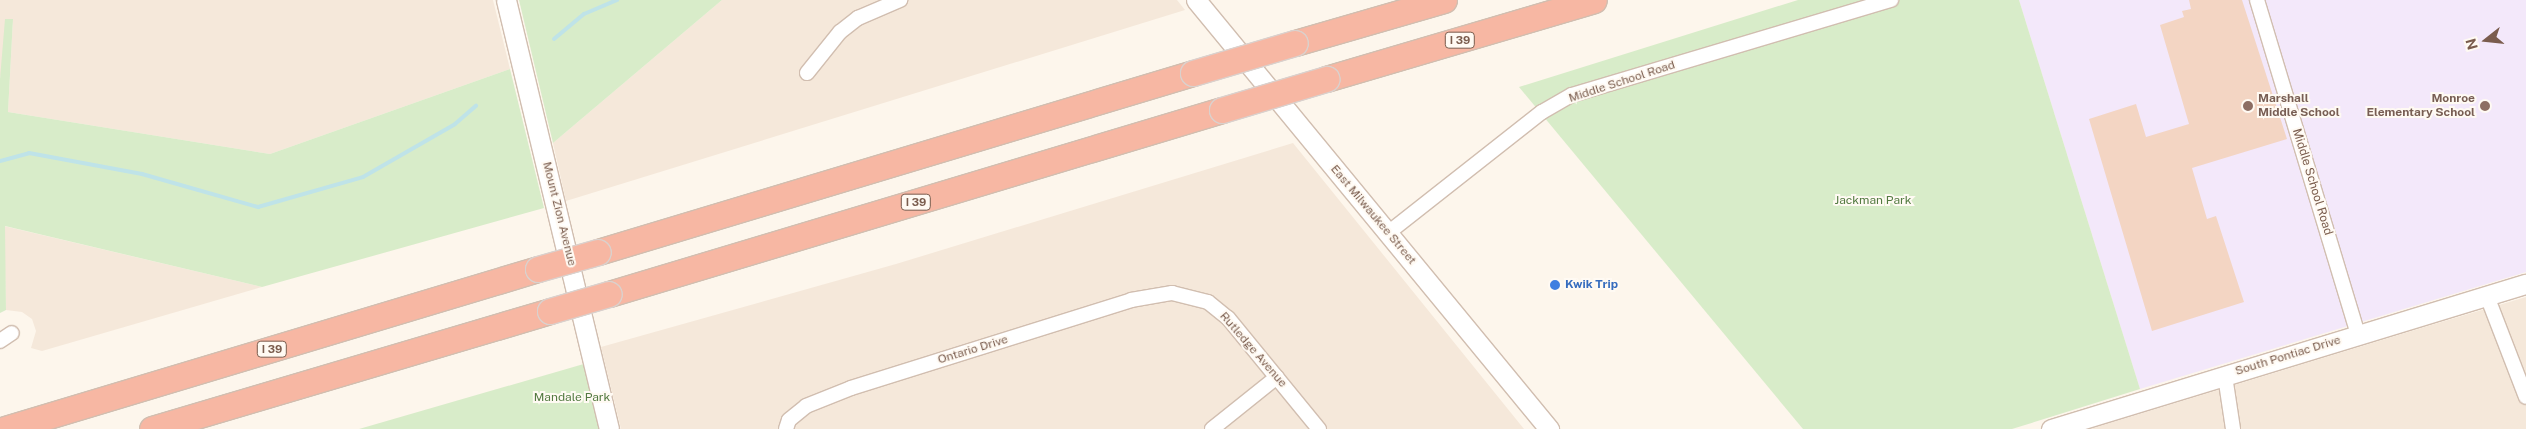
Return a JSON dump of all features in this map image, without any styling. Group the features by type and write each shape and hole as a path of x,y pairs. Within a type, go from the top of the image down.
{"highway":[{"name":"I 39","path":"6,429 1193,73 1444,0"},
{"name":"I 39","path":"152,429 1594,0"}],"main road":[{"name":"Mount Zion Avenue","path":"506,0 610,429"},
{"name":"East Milwaukee Street","path":"1196,0 1549,429"},
{"name":"South Pontiac Drive","path":"2051,429 2526,284"}],"street":[{"path":"807,73 840,32 858,18 900,0"},
{"name":"Middle School Road","path":"1388,233 1542,112 1572,95 1891,0"},
{"name":"Middle School Road","path":"2257,0 2358,335"},
{"name":"Rutledge Avenue","path":"1172,292 1208,302 1228,318 1319,429"},
{"name":"Ontario Drive","path":"786,429 789,420 806,406 850,388 1131,300 1172,292"},
{"path":"2488,296 2526,397"},
{"path":"0,341 12,333"},
{"path":"2225,376 2233,429"},
{"path":"1212,429 1277,377"}],"shaded area":[{"path":"0,0 493,0 510,69 270,154 8,112 13,19 0,79"},
{"path":"722,0 1177,0 1185,10 566,201 553,143"},
{"name":"Marshall Middle School","path":"2019,0 2526,0 2526,272 2140,389"},
{"path":"1293,143 1524,429 621,429 601,347 896,264"},
{"path":"4,226 262,287 42,351 31,348 36,331 32,319 22,312 6,310"},
{"path":"2526,297 2526,429 2090,429 2428,326"}],"green space":[{"path":"519,0 722,0 553,143"},
{"name":"Jackman Park","path":"1798,0 2019,0 2140,389 2012,429 1803,429 1519,87"},
{"path":"5,19 13,19 8,112 270,154 510,69 544,208 262,287 5,226 6,310 0,313 0,79"},
{"name":"Mandale Park","path":"594,361 609,429 359,429"}],"building":[{"name":"Marshall Middle School","path":"2189,0 2242,0 2287,139 2192,168 2207,219 2216,216 2244,302 2152,331 2089,119 2136,104 2146,137 2189,124 2160,25 2184,17 2182,11 2191,9"}],"waterway":[{"path":"554,39 584,14 617,0"},
{"path":"0,161 29,153 142,174 258,207 363,177 455,124 476,106"}],"place":[{"name":"Marshall Middle School","path":"2248,106"},
{"name":"Monroe Elementary School","path":"2485,106"},
{"name":"Kwik Trip","path":"1555,285"}]}
